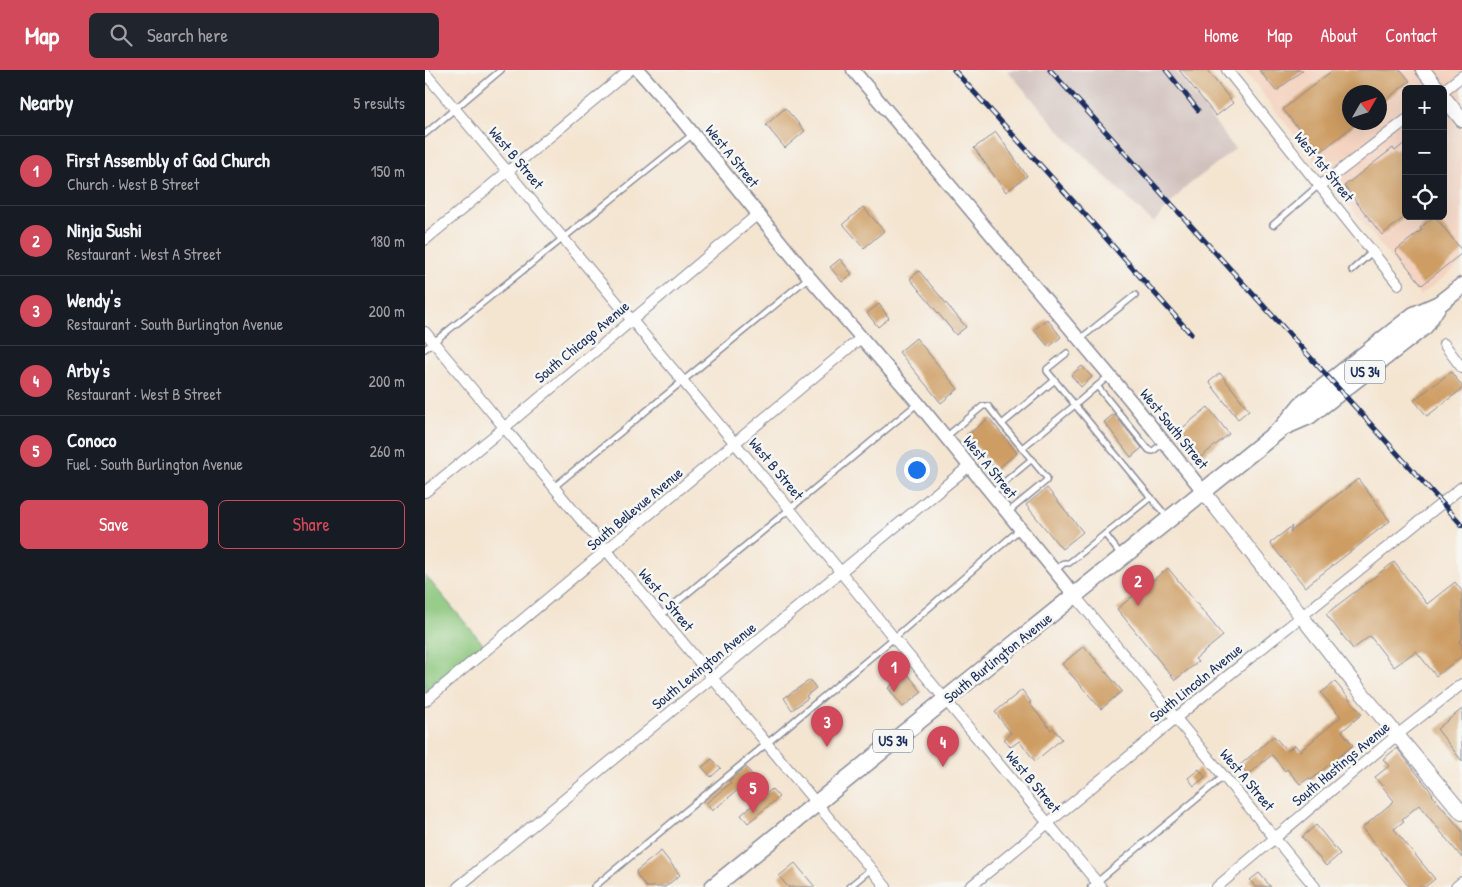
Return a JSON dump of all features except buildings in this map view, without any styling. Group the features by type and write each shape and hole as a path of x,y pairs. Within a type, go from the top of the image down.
{"highway":[{"name":"South Burlington Avenue","path":"713,887 1282,428 1309,416 1425,326 1439,304 1462,286"}],"main road":[{"path":"1423,70 1435,85"},
{"path":"1447,101 1462,120"},
{"name":"West South Street","path":"1203,491 1301,616 1462,813"}],"street":[{"path":"425,240 630,70"},
{"name":"West A Street","path":"638,70 693,134 809,277 918,404 1315,887"},
{"name":"West South Street","path":"853,70 1080,339 1203,491"},
{"name":"West 1st Street","path":"1227,70 1398,284"},
{"name":"West B Street","path":"425,73 789,508 1096,885"},
{"path":"1447,88 1462,76"},
{"path":"1320,186 1402,123"},
{"name":"South Chicago Avenue","path":"425,492 758,214"},
{"name":"West C Street","path":"425,332 765,744 817,803 886,887"},
{"name":"South Bellevue Avenue","path":"425,702 862,337"},
{"path":"1443,344 1462,368"},
{"name":"South Lexington Avenue","path":"458,887 968,467"},
{"name":"South Lincoln Avenue","path":"970,887 1175,718 1462,487"},
{"name":"South Hastings Avenue","path":"1217,887 1275,840 1397,735 1462,684"},
{"path":"1456,887 1462,882"}],"lane":[{"path":"425,134 501,70"},
{"path":"425,349 693,134"},
{"path":"1273,225 1320,186"},
{"path":"1352,270 1373,252"},
{"path":"554,487 809,277"},
{"path":"1080,339 1135,295"},
{"path":"1067,353 1047,371 1169,519"},
{"path":"1022,448 1109,375"},
{"path":"1002,424 1055,380"},
{"path":"1097,386 1149,450 1153,451 1164,442"},
{"path":"660,616 789,508 918,404"},
{"path":"945,438 983,406 988,406 1032,459 1047,478 1046,481 1007,513"},
{"path":"991,494 1032,459"},
{"path":"1054,571 1064,562 1069,563 1151,497"},
{"path":"593,887 893,638 1020,529"},
{"path":"1105,534 1123,557"},
{"path":"1096,885 1223,777"},
{"path":"849,887 871,870"}],"shaded area":[{"path":"1007,70 1175,70 1235,149 1185,188 1153,223 1066,138"},
{"path":"1244,70 1462,70 1462,263 1420,296"}],"green space":[{"path":"425,575 484,645 425,693"}],"railway":[{"path":"954,70 1191,334"},
{"path":"1050,70 1462,525"},
{"path":"1166,70 1198,110"}],"place":[{"name":"Ninja Sushi","path":"1138,606"},
{"name":"First Assembly of God Church","path":"894,692"},
{"name":"Wendy's","path":"827,747"},
{"name":"Arby's","path":"943,767"},
{"name":"Conoco","path":"753,813"}]}
